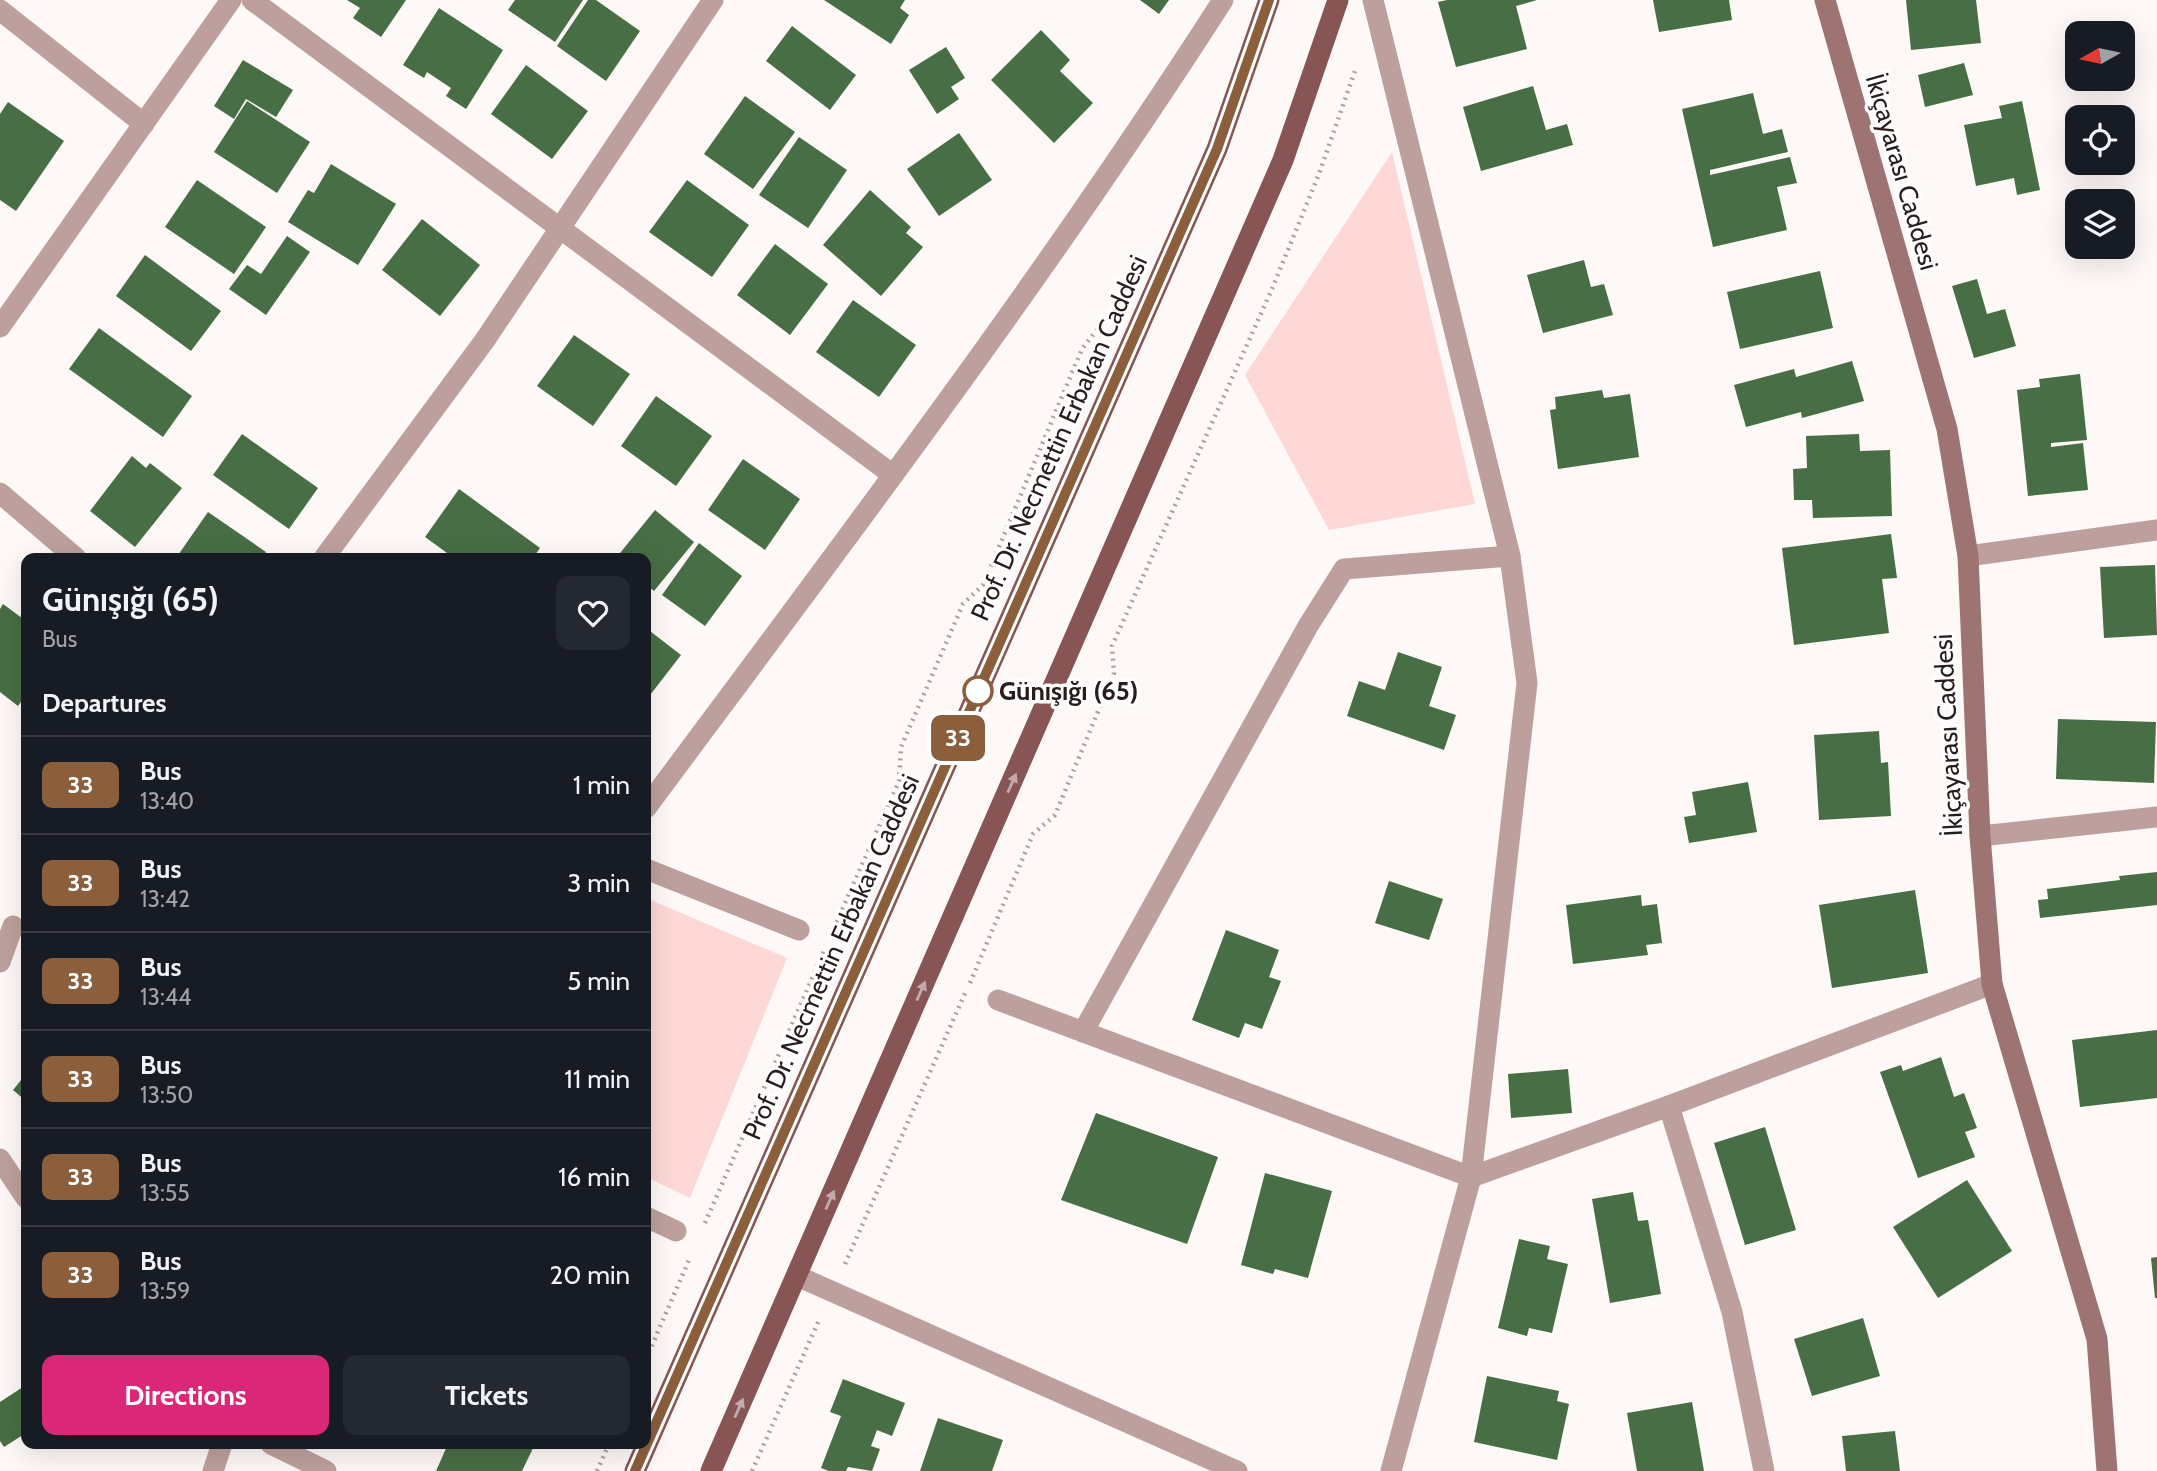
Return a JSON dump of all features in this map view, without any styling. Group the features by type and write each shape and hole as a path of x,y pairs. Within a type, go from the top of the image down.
{"main road":[{"name":"Prof. Dr. Necmettin Erbakan Caddesi","path":"651,1435 1217,149 1269,0"},
{"path":"711,1471 1283,160 1316,71 1338,0"},
{"name":"Prof. Dr. Necmettin Erbakan Caddesi","path":"635,1471 645,1449"}],"street":[{"path":"0,327 231,0"},
{"path":"253,0 894,475"},
{"path":"328,553 485,340 713,0"},
{"path":"651,801 894,475 1144,124 1223,0"},
{"path":"1373,0 1510,556 1527,683 1471,1177 1391,1471"},
{"name":"İkiçayarası Caddesi","path":"1825,0 1947,429 1968,556 1980,836 1992,984 2097,1339 2107,1471"},
{"path":"0,10 144,124"},
{"path":"0,493 70,553"},
{"path":"1968,556 2157,530"},
{"path":"1083,1032 1308,626 1344,569 1510,556"},
{"path":"1980,836 2157,817"},
{"path":"651,871 799,930"},
{"path":"0,962 13,926"},
{"path":"998,1000 1471,1177 1669,1106 1992,984"},
{"path":"1669,1106 1732,1312 1764,1471"},
{"path":"0,1159 21,1190"},
{"path":"651,1219 676,1231"},
{"path":"797,1276 1237,1471"},
{"path":"213,1471 220,1449"},
{"path":"281,1449 326,1471"}],"path":[{"path":"752,1471 926,1084 1033,834 1055,815 1114,673 1112,646 1272,289 1319,174 1359,58"},
{"path":"701,1233 899,780 901,747 963,604 983,584 1082,349 1107,316"},
{"path":"651,1348 690,1258"},
{"path":"597,1471 607,1449"}],"shaded area":[{"path":"1392,152 1475,504 1329,530 1245,375"},
{"path":"651,900 787,958 690,1198 651,1179"}],"building":[{"path":"347,0 406,0 381,37 353,18 360,8"},
{"path":"515,0 583,0 555,42 508,10"},
{"path":"588,0 596,0 640,31 606,81 557,46"},
{"path":"824,0 905,0 900,8 909,15 891,44"},
{"path":"1140,0 1169,0 1159,14"},
{"path":"1537,0 1516,6 1527,49 1456,67 1438,2"},
{"path":"1653,0 1729,0 1732,20 1659,32"},
{"path":"1906,0 1976,0 1981,43 1911,50"},
{"path":"439,8 503,50 466,109 446,96 451,88 427,72 424,78 403,65"},
{"path":"792,26 856,75 830,110 766,61"},
{"path":"1041,30 1070,60 1060,71 1093,103 1054,143 991,80"},
{"path":"946,47 965,78 951,87 959,99 937,114 909,70"},
{"path":"243,60 293,90 276,117 246,99 234,119 214,106"},
{"path":"1964,63 1973,95 1925,107 1918,75"},
{"path":"526,65 588,111 552,159 491,114"},
{"path":"1533,86 1546,130 1567,124 1573,145 1481,171 1463,107"},
{"path":"1753,93 1763,134 1782,129 1788,152 1710,170 1710,175 1790,157 1797,183 1777,187 1787,230 1713,247 1682,109"},
{"path":"745,96 795,132 753,189 704,154"},
{"path":"247,101 310,142 277,193 214,152"},
{"path":"2022,101 2040,190 2017,195 2014,178 1976,186 1964,125 2002,118 1999,106"},
{"path":"8,102 64,141 16,211 0,200 0,114"},
{"path":"959,133 992,180 939,216 907,169"},
{"path":"799,137 847,170 808,228 759,195"},
{"path":"331,164 396,204 358,265 288,222 308,190 314,193"},
{"path":"197,180 266,227 234,274 165,227"},
{"path":"687,180 749,225 712,277 649,232"},
{"path":"870,190 911,227 906,233 923,247 881,296 823,245"},
{"path":"422,219 480,265 440,316 382,270"},
{"path":"287,236 310,252 266,315 229,289 247,265 261,274"},
{"path":"775,244 828,284 790,335 737,295"},
{"path":"145,255 221,311 191,351 116,296"},
{"path":"1584,260 1591,287 1604,284 1613,315 1543,333 1527,275"},
{"path":"1820,271 1833,328 1740,349 1727,292"},
{"path":"1977,279 1987,314 2005,309 2016,346 1974,358 1952,286"},
{"path":"853,300 916,345 879,397 816,352"},
{"path":"99,328 192,396 163,437 69,369"},
{"path":"574,335 630,374 593,426 537,386"},
{"path":"1852,361 1864,401 1802,418 1801,412 1746,427 1734,385 1794,369 1796,377"},
{"path":"2080,374 2087,440 2051,443 2051,447 2083,443 2088,490 2028,496 2017,390 2040,387 2039,379"},
{"path":"1602,390 1604,398 1630,394 1639,457 1558,469 1550,410 1556,409 1555,397"},
{"path":"656,396 712,436 676,486 621,446"},
{"path":"242,434 318,488 289,529 213,475"},
{"path":"1859,434 1860,451 1890,450 1892,516 1813,518 1812,500 1794,500 1793,469 1807,468 1806,436"},
{"path":"132,456 146,468 150,463 182,488 135,547 90,511"},
{"path":"743,459 800,499 765,550 708,510"},
{"path":"459,489 540,548 536,553 447,553 425,537"},
{"path":"655,510 694,542 654,591 651,589 651,553 620,553"},
{"path":"208,512 266,552 265,553 179,553"},
{"path":"1891,534 1897,578 1882,579 1889,633 1794,645 1782,548"},
{"path":"699,543 742,576 705,626 662,595"},
{"path":"2155,565 2157,635 2104,638 2100,567"},
{"path":"3,604 21,617 21,702 18,706 0,692 0,609"},
{"path":"651,632 681,655 651,694"},
{"path":"1398,652 1442,667 1429,706 1456,715 1444,750 1347,716 1359,681 1385,690"},
{"path":"2058,719 2156,722 2154,783 2056,779"},
{"path":"1879,731 1881,763 1888,762 1891,816 1819,820 1814,735"},
{"path":"1748,782 1757,832 1689,843 1684,817 1696,815 1692,792"},
{"path":"2157,872 2157,905 2040,918 2038,900 2048,899 2047,889 2120,880 2119,876"},
{"path":"1389,881 1443,899 1429,940 1375,923"},
{"path":"1915,890 1928,973 1832,988 1819,905"},
{"path":"1641,895 1642,906 1657,904 1662,943 1646,945 1648,955 1573,964 1566,905"},
{"path":"1226,930 1279,950 1269,977 1281,981 1262,1029 1245,1023 1239,1038 1192,1020"},
{"path":"2157,1030 2157,1098 2080,1107 2072,1040"},
{"path":"1941,1057 1954,1097 1964,1093 1977,1128 1965,1132 1975,1157 1918,1178 1880,1072 1901,1065 1903,1071"},
{"path":"1568,1069 1572,1113 1511,1118 1508,1074"},
{"path":"21,1080 21,1097 13,1090"},
{"path":"1096,1113 1218,1157 1187,1244 1061,1200"},
{"path":"1765,1127 1796,1230 1745,1245 1714,1143"},
{"path":"1265,1173 1332,1191 1308,1278 1275,1269 1273,1274 1241,1265"},
{"path":"1967,1180 2012,1251 1938,1298 1893,1227"},
{"path":"1633,1192 1638,1221 1648,1220 1661,1294 1610,1303 1592,1199"},
{"path":"1519,1239 1550,1246 1547,1259 1568,1264 1552,1333 1529,1328 1527,1336 1498,1328"},
{"path":"2157,1257 2157,1298 2155,1298 2151,1258"},
{"path":"1863,1318 1880,1376 1812,1396 1794,1339"},
{"path":"1487,1376 1559,1391 1557,1401 1569,1404 1557,1460 1474,1442"},
{"path":"843,1379 905,1403 892,1436 877,1430 871,1446 880,1449 872,1471 848,1467 846,1471 821,1468 841,1416 830,1412"},
{"path":"21,1388 21,1436 4,1447 0,1441 0,1402"},
{"path":"1692,1402 1704,1471 1637,1471 1627,1413"},
{"path":"938,1418 1003,1440 992,1471 920,1471"},
{"path":"1895,1431 1900,1471 1846,1471 1842,1436"},
{"path":"446,1449 533,1449 522,1471 436,1471"}],"bus line":[{"name":"33","path":"651,1435 1217,149 1269,0"},
{"name":"33","path":"635,1471 645,1449"}],"place":[{"name":"Günışığı (65)","path":"978,691"}]}
